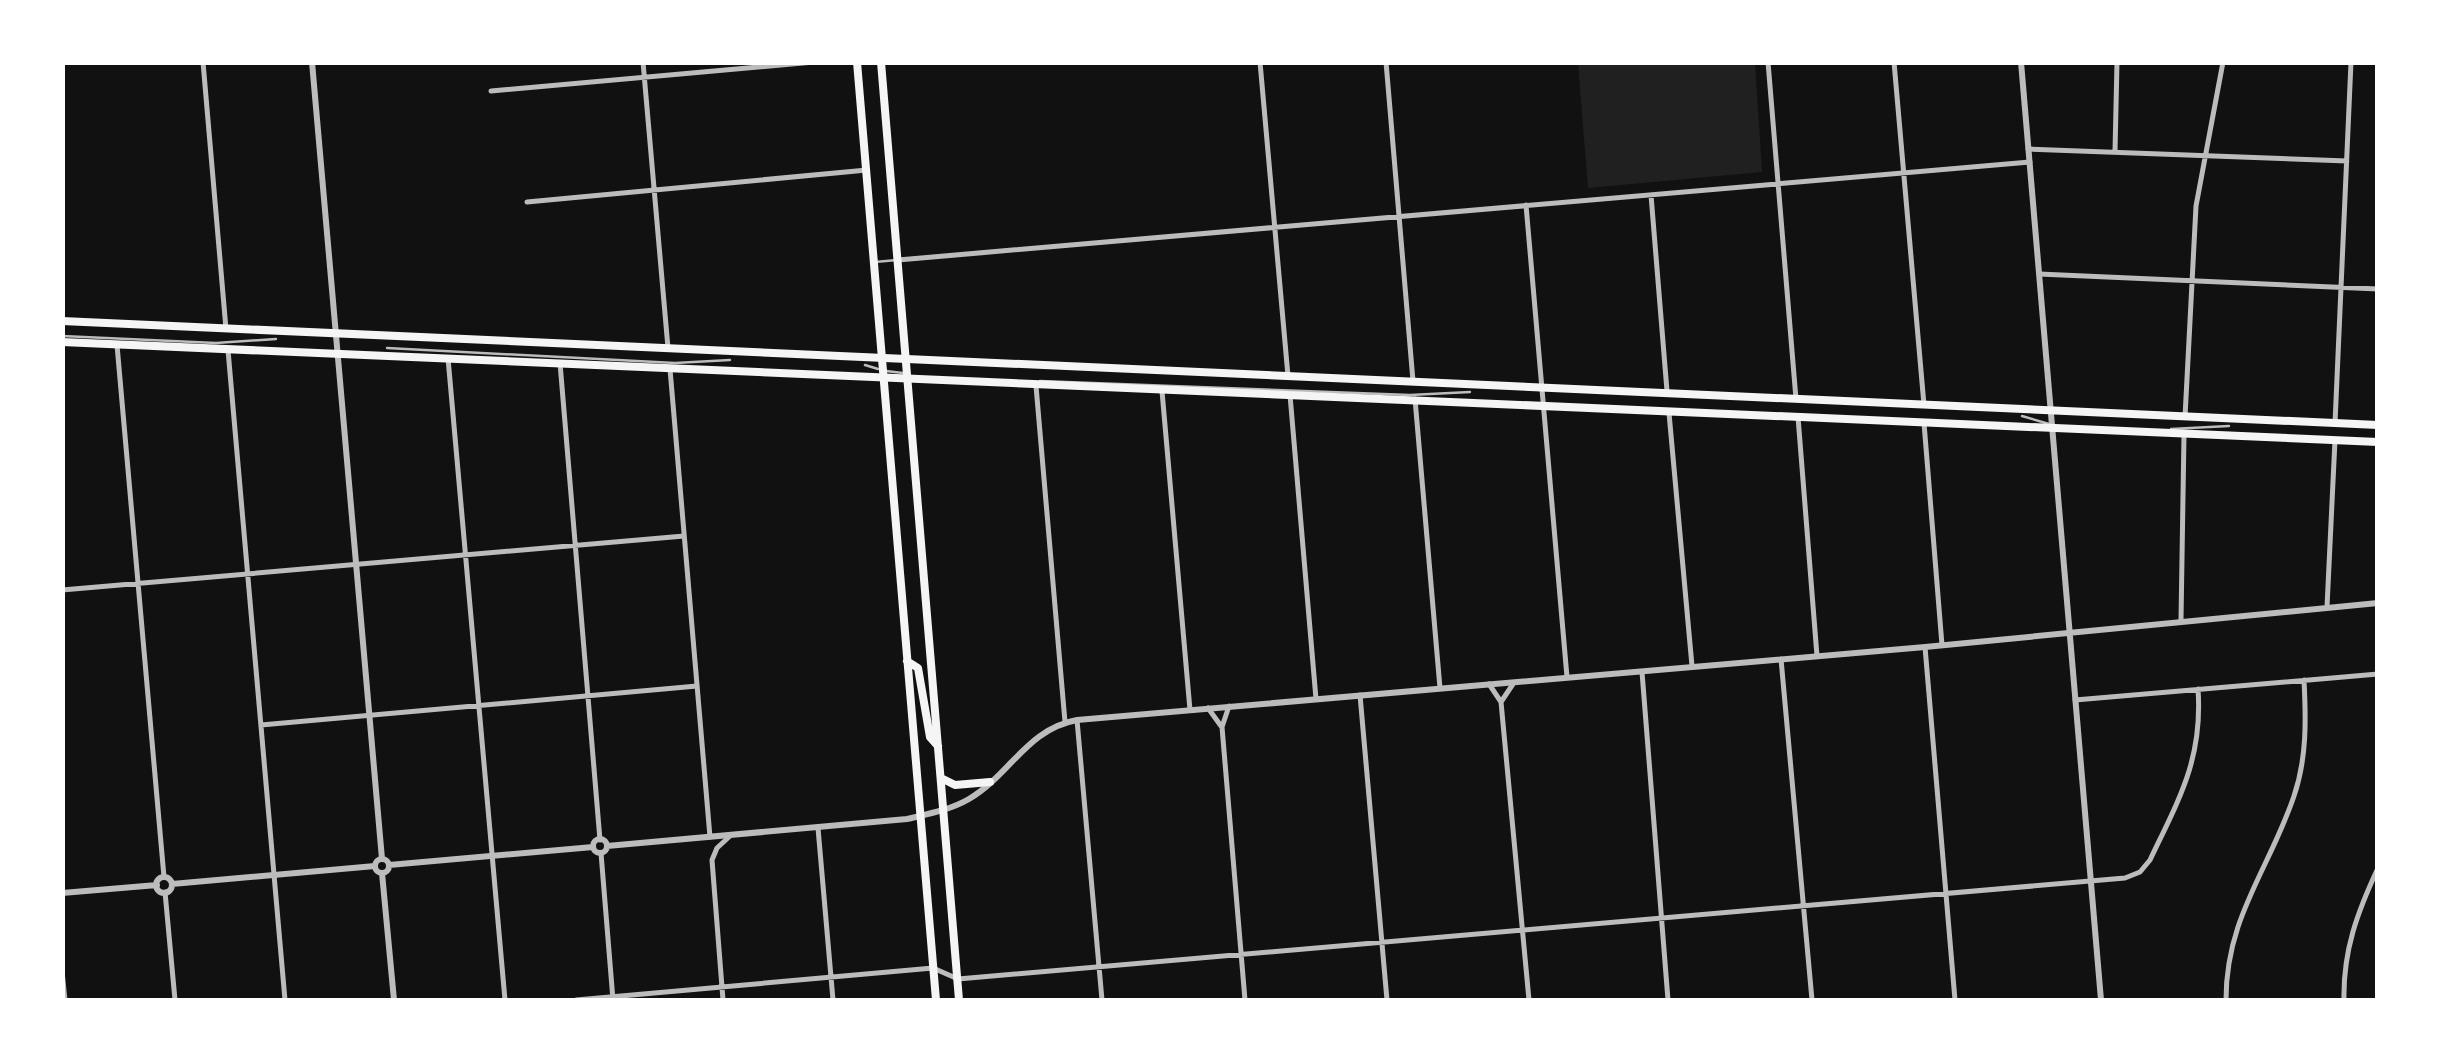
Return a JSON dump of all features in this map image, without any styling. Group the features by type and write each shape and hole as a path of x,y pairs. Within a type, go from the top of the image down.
{"main road":[{"path":"857,62 936,1000"},
{"path":"881,62 959,1000"},
{"path":"62,322 2378,425"},
{"path":"62,339 336,355 883,374 1036,386 1543,404 2378,442"},
{"path":"907,661 918,668 930,737 938,746"},
{"path":"941,778 955,785 990,782"}],"street":[{"path":"203,62 226,329"},
{"path":"312,62 368,715 382,859 389,865"},
{"path":"643,62 668,348"},
{"path":"491,91 814,62"},
{"path":"1260,62 1288,376"},
{"path":"1386,62 1413,381"},
{"path":"1768,62 1796,399"},
{"path":"1894,62 1924,405"},
{"path":"2021,62 2102,1000"},
{"path":"2115,151 2118,62"},
{"path":"2184,416 2196,206 2223,62"},
{"path":"2336,423 2351,62"},
{"path":"2028,149 2347,161"},
{"path":"898,260 2030,162"},
{"path":"527,202 866,170"},
{"path":"1651,195 1667,391"},
{"path":"1526,205 1568,678"},
{"path":"2039,274 2378,289"},
{"path":"117,345 164,877 172,884"},
{"path":"228,350 285,1000"},
{"path":"448,358 504,1000"},
{"path":"560,363 600,840 607,846"},
{"path":"670,368 710,838"},
{"path":"1036,386 1065,722"},
{"path":"1162,391 1190,710"},
{"path":"1290,395 1316,699"},
{"path":"1415,399 1440,688"},
{"path":"1668,410 1692,667"},
{"path":"1798,417 1817,656"},
{"path":"1924,422 1942,645"},
{"path":"2182,620 2184,432"},
{"path":"2327,607 2335,440"},
{"path":"62,590 684,536"},
{"path":"613,999 601,853 607,846 818,828 944,810 969,799 1030,741 1065,722 2070,634 2378,603"},
{"path":"1925,647 1956,1000"},
{"path":"1781,659 1812,1000"},
{"path":"1642,672 1668,1000"},
{"path":"2076,700 2378,674"},
{"path":"2226,1000 2235,930 2298,782 2306,718 2304,680"},
{"path":"1515,682 1502,702 1529,1000"},
{"path":"1490,684 1502,702"},
{"path":"260,725 696,686"},
{"path":"576,1000 933,968 958,979 2125,878 2140,872 2150,860 2194,759 2201,723 2198,690"},
{"path":"1360,695 1387,1000"},
{"path":"1228,706 1222,727 1245,1000"},
{"path":"1208,708 1222,727"},
{"path":"1077,720 1102,1000"},
{"path":"818,828 833,1000"},
{"path":"723,1000 712,867 716,850 730,836"},
{"path":"382,873 389,865 593,847 600,840"},
{"path":"593,847 601,853"},
{"path":"174,1000 165,892 172,884 374,866 382,859"},
{"path":"374,866 382,873 394,1000"},
{"path":"2344,1000 2346,954 2353,924 2378,868"},
{"path":"62,894 156,885 164,877"},
{"path":"156,885 165,892"},
{"path":"62,971 65,1000"}],"lane":[{"path":"874,262 898,260"},
{"path":"62,339 216,343 276,339"},
{"path":"387,348 675,363 730,360"},
{"path":"865,365 883,374"},
{"path":"908,376 1410,395 1470,392"},
{"path":"2022,416 2052,427 2134,432 2228,426"}],"shaded area":[{"path":"1578,63 1755,63 1762,172 1588,188"}]}
